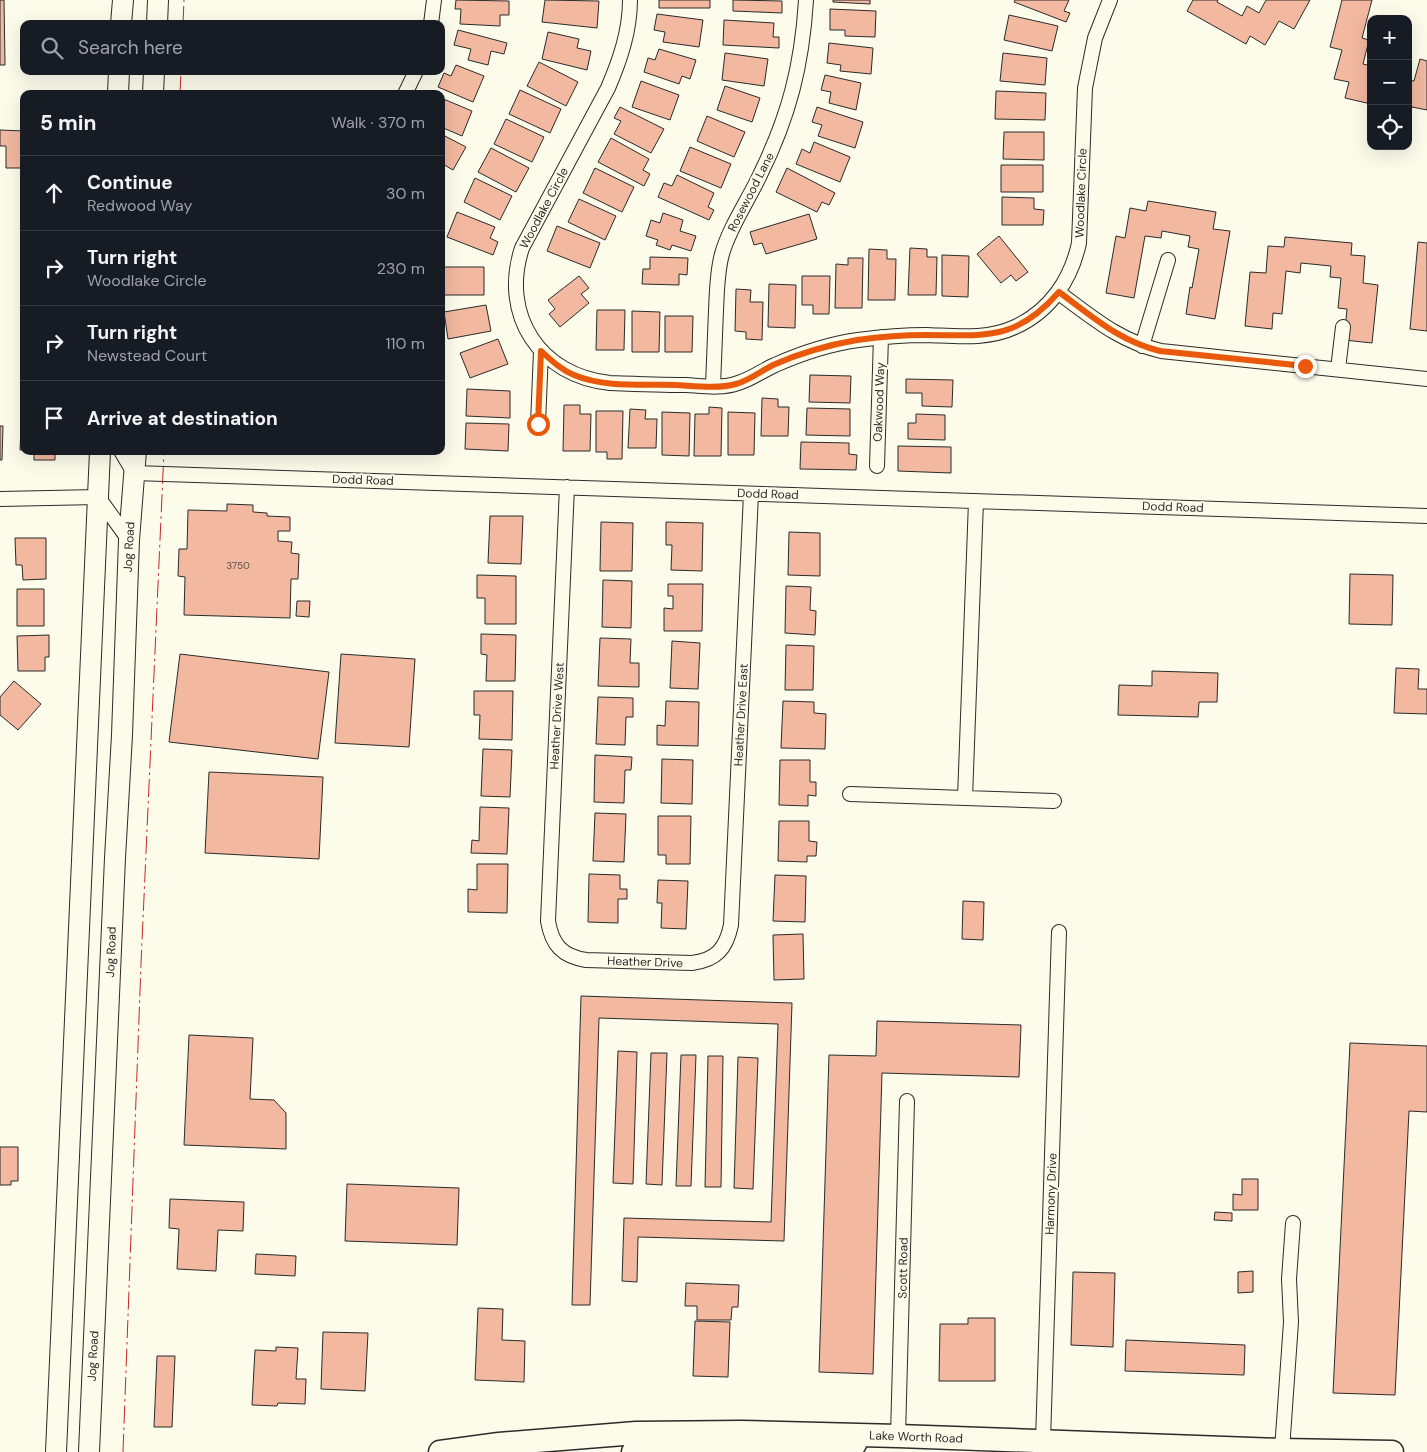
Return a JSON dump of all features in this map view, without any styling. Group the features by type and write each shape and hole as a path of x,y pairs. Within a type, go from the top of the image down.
{"main road":[{"path":"122,20 123,0"},
{"path":"157,20 158,0"},
{"path":"118,90 119,75"},
{"path":"153,90 154,75"},
{"path":"56,1452 100,455"},
{"name":"Jog Road","path":"89,1452 122,735 129,540 136,455"},
{"name":"Lake Worth Road","path":"440,1452 499,1444 636,1433 742,1432 898,1436 1038,1447 1392,1452"},
{"path":"634,1452 637,1450 819,1451 898,1436"}],"street":[{"path":"432,20 434,0"},
{"name":"Woodlake Circle","path":"630,0 626,35 619,62 608,88 527,237 518,260 516,296 520,316 531,338 541,351 565,370 576,376 599,382 713,386 738,384 799,354 826,346 882,337 923,335 980,336 999,333 1017,327 1038,314 1059,292 1073,268 1079,244 1086,88 1095,38 1110,0"},
{"name":"Rosewood Lane","path":"713,386 717,277 722,254 730,232 778,139 791,99 799,63 806,0"},
{"path":"407,90 414,75"},
{"path":"1142,346 1168,260"},
{"path":"1059,292 1116,334 1142,346 1160,351 1427,379"},
{"path":"1338,369 1343,327"},
{"name":"Oakwood Way","path":"877,466 882,337"},
{"path":"538,424 541,351"},
{"path":"123,455 134,473"},
{"name":"Dodd Road","path":"134,473 1427,516"},
{"name":"Heather Drive West","path":"556,944 550,933 548,921 567,487"},
{"name":"Heather Drive East","path":"729,937 751,494"},
{"path":"0,498 98,498 129,540"},
{"path":"965,798 976,501"},
{"path":"850,794 1054,800"},
{"name":"Harmony Drive","path":"1038,1447 1059,932"},
{"name":"Heather Drive","path":"556,944 564,952 575,958 586,960 692,963 704,962 714,956 729,937"},
{"name":"Scott Road","path":"898,1436 907,1101"},
{"path":"1279,1451 1291,1322 1289,1278 1292,1223"}],"building":[{"path":"0,0 4,0 5,65 0,65"},
{"path":"456,0 509,1 509,15 500,15 500,26 460,24 461,9 455,9"},
{"path":"545,0 599,1 597,28 542,22"},
{"path":"659,0 710,0 710,8 659,8"},
{"path":"733,0 782,1 782,13 733,11"},
{"path":"833,0 870,0 870,4 833,2"},
{"path":"1015,0 1069,0 1064,11 1070,13 1066,22 1014,2"},
{"path":"1193,0 1218,0 1217,2 1242,16 1247,6 1259,13 1266,0 1310,0 1294,29 1279,21 1265,45 1250,36 1246,44 1187,11"},
{"path":"1342,0 1372,0 1362,38 1367,39 1363,64 1367,65 1367,103 1345,98 1349,82 1334,79 1342,50 1330,47"},
{"path":"830,9 876,11 875,37 845,36 845,30 830,30"},
{"path":"657,14 703,20 699,47 663,42 665,32 654,30"},
{"path":"1009,15 1058,26 1052,51 1004,40"},
{"path":"724,20 774,23 773,37 779,37 779,48 723,45"},
{"path":"458,30 507,43 504,54 491,51 488,65 468,60 471,49 454,45"},
{"path":"548,32 579,39 577,48 591,51 587,70 542,59"},
{"path":"829,43 873,48 871,74 840,71 841,65 827,63"},
{"path":"659,49 696,60 690,79 682,76 679,84 644,72 648,58 655,60"},
{"path":"725,53 768,59 764,86 722,80"},
{"path":"1003,53 1047,58 1045,85 1000,81"},
{"path":"1420,59 1427,61 1427,110 1412,107 1412,81 1414,81"},
{"path":"539,62 578,82 566,106 527,86"},
{"path":"456,65 484,76 473,102 438,87 445,73 451,76"},
{"path":"825,75 861,83 856,110 829,103 831,92 821,90"},
{"path":"641,81 679,95 670,120 632,107"},
{"path":"725,86 760,98 752,122 717,110"},
{"path":"520,90 561,109 550,133 509,114"},
{"path":"996,91 1046,93 1045,120 995,119"},
{"path":"445,100 472,111 462,136 445,129"},
{"path":"620,107 664,129 651,153 614,134 621,121 614,118"},
{"path":"817,107 863,122 855,148 818,136 822,125 812,122"},
{"path":"707,116 745,132 734,157 697,141"},
{"path":"506,119 544,137 532,162 494,144"},
{"path":"0,130 20,131 20,168 6,168 6,146 0,146"},
{"path":"1004,132 1044,132 1044,160 1003,159"},
{"path":"445,136 466,147 453,170 445,165"},
{"path":"611,138 649,159 643,170 650,174 644,186 598,162"},
{"path":"814,142 850,157 840,182 796,164 802,149 810,153"},
{"path":"690,147 731,164 721,188 680,171"},
{"path":"491,148 529,168 516,192 478,172"},
{"path":"1001,165 1043,165 1043,192 1001,192"},
{"path":"595,168 634,187 622,212 583,193"},
{"path":"787,168 835,193 829,205 822,202 817,212 776,192"},
{"path":"677,175 714,193 708,207 714,210 709,220 658,197 664,183 672,186"},
{"path":"475,178 512,196 500,220 464,202"},
{"path":"1002,197 1034,198 1034,209 1044,210 1043,225 1002,225"},
{"path":"579,199 616,216 605,240 568,222"},
{"path":"1148,201 1216,212 1213,229 1230,231 1215,319 1186,314 1199,249 1188,247 1190,236 1162,231 1161,238 1145,236 1134,298 1106,293 1116,236 1125,238 1130,208 1146,211"},
{"path":"457,212 495,227 490,238 498,242 493,255 447,237"},
{"path":"663,213 683,220 680,231 696,236 691,251 672,245 670,250 656,245 658,240 646,236 651,220 660,223"},
{"path":"809,214 817,239 766,254 762,243 754,245 750,232"},
{"path":"557,226 600,243 590,268 547,251"},
{"path":"999,236 1028,272 1016,281 1011,275 1001,283 977,254"},
{"path":"1285,237 1352,243 1351,255 1365,256 1363,283 1378,285 1372,343 1344,340 1347,309 1338,308 1341,278 1330,277 1331,266 1301,263 1300,273 1286,271 1282,314 1273,313 1272,329 1245,326 1250,272 1266,273 1268,246 1284,247"},
{"path":"1418,242 1427,243 1427,331 1410,329"},
{"path":"910,248 927,249 927,257 937,257 936,295 908,295"},
{"path":"869,249 887,250 887,259 896,259 895,300 868,300"},
{"path":"942,255 969,256 968,297 942,296"},
{"path":"650,257 688,258 687,275 679,274 679,285 642,284 643,269 650,269"},
{"path":"848,258 863,258 862,308 835,308 836,264 848,265"},
{"path":"445,267 484,267 484,295 445,295"},
{"path":"579,276 589,288 581,294 589,303 560,327 549,314 555,309 548,300"},
{"path":"802,276 830,276 829,314 813,314 813,305 802,305"},
{"path":"769,284 796,285 795,328 768,327"},
{"path":"736,289 751,290 750,302 763,302 762,340 746,339 746,332 735,331"},
{"path":"486,305 491,331 448,339 445,312"},
{"path":"597,310 625,310 624,350 596,350"},
{"path":"632,311 660,312 659,352 632,352"},
{"path":"665,316 693,316 692,352 665,352"},
{"path":"498,339 508,364 470,378 460,353"},
{"path":"810,375 851,376 850,403 809,402"},
{"path":"906,379 953,380 952,407 922,406 922,393 906,393"},
{"path":"467,389 510,391 510,418 466,416"},
{"path":"762,398 778,399 778,407 789,407 788,436 761,436"},
{"path":"564,405 580,405 580,414 591,414 590,451 563,451"},
{"path":"709,407 722,408 721,456 694,456 695,414 709,414"},
{"path":"807,408 850,409 850,436 806,435"},
{"path":"630,409 646,410 645,419 657,419 656,448 628,448"},
{"path":"596,411 623,411 622,459 607,459 607,452 596,452"},
{"path":"662,412 690,413 689,456 662,455"},
{"path":"728,412 755,413 754,455 728,455"},
{"path":"916,414 945,415 945,440 908,439 908,423 916,423"},
{"path":"466,423 509,424 508,451 465,449"},
{"path":"0,426 3,426 2,460 0,460"},
{"path":"801,442 849,443 849,454 857,455 856,470 800,469"},
{"path":"898,446 951,447 951,473 898,471"},
{"path":"34,455 55,455 55,460 34,460"},
{"path":"227,504 253,505 253,512 267,513 267,516 290,517 290,531 278,531 278,541 292,542 291,553 299,554 298,579 291,579 290,618 184,615 185,577 178,576 179,549 187,549 188,510 227,511"},
{"path":"490,516 523,516 521,564 488,563"},
{"path":"601,522 633,523 632,571 600,571"},
{"path":"666,522 703,523 702,571 671,570 672,545 666,545"},
{"path":"789,532 820,533 820,576 788,575"},
{"path":"15,538 46,538 46,579 23,580 22,565 16,565"},
{"path":"1350,574 1393,575 1392,625 1349,624"},
{"path":"477,575 516,576 516,624 485,624 485,598 477,598"},
{"path":"603,580 632,581 631,628 602,627"},
{"path":"668,584 703,584 702,631 664,631 664,608 673,609 673,596 668,596"},
{"path":"786,586 811,587 810,610 816,611 815,635 785,633"},
{"path":"17,589 44,589 44,626 17,626"},
{"path":"297,601 310,601 309,617 296,616"},
{"path":"481,634 516,635 515,681 486,681 487,655 481,654"},
{"path":"49,635 49,657 45,657 45,671 18,671 17,636"},
{"path":"600,638 631,639 630,663 639,663 639,687 598,686"},
{"path":"672,641 700,643 698,689 670,688"},
{"path":"786,645 814,646 813,690 785,690"},
{"path":"180,654 329,672 318,759 169,742"},
{"path":"341,654 415,659 409,747 335,743"},
{"path":"1396,668 1419,669 1418,689 1427,689 1427,714 1394,713"},
{"path":"1152,671 1218,673 1217,702 1199,702 1198,717 1118,715 1119,685 1152,686"},
{"path":"14,681 41,704 18,730 0,715 0,697"},
{"path":"474,691 513,691 512,740 479,739 480,715 474,715"},
{"path":"598,697 633,698 633,717 626,717 625,745 596,744"},
{"path":"666,701 699,702 698,746 657,745 657,725 665,726"},
{"path":"783,701 814,702 814,713 826,714 825,749 781,748"},
{"path":"483,749 512,750 510,797 481,796"},
{"path":"595,755 632,757 631,770 625,770 624,803 594,802"},
{"path":"662,759 693,760 692,804 661,803"},
{"path":"780,760 810,760 810,782 816,782 816,796 808,795 808,806 779,805"},
{"path":"209,772 323,777 319,859 205,853"},
{"path":"480,807 509,808 507,854 471,853 472,840 479,841"},
{"path":"595,813 626,814 624,862 593,861"},
{"path":"658,816 691,816 690,864 666,864 666,855 658,855"},
{"path":"779,821 809,821 809,841 817,842 816,856 807,856 807,862 778,861"},
{"path":"477,864 508,864 507,913 468,912 468,889 477,890"},
{"path":"589,874 620,875 620,889 627,889 627,899 618,899 618,923 588,922"},
{"path":"775,875 806,876 805,922 773,921"},
{"path":"658,880 688,881 686,929 661,928 662,903 657,903"},
{"path":"963,901 984,902 983,940 962,939"},
{"path":"803,934 804,979 774,980 773,935"},
{"path":"581,996 792,1003 784,1241 638,1237 637,1282 622,1281 624,1218 771,1222 778,1024 599,1018 590,1305 572,1305"},
{"path":"877,1021 1021,1025 1019,1077 882,1073 873,1374 819,1372 829,1055 876,1056"},
{"path":"189,1035 253,1038 250,1099 274,1100 286,1113 286,1149 184,1145"},
{"path":"1350,1043 1427,1046 1427,1112 1409,1111 1395,1395 1333,1393"},
{"path":"618,1051 637,1052 633,1184 613,1183"},
{"path":"651,1053 667,1053 662,1185 646,1184"},
{"path":"681,1055 696,1055 691,1186 676,1186"},
{"path":"708,1056 723,1056 721,1187 705,1187"},
{"path":"738,1057 758,1058 753,1189 734,1188"},
{"path":"0,1147 18,1147 18,1181 11,1181 11,1185 0,1185"},
{"path":"1242,1179 1258,1179 1258,1210 1233,1210 1233,1194 1242,1195"},
{"path":"347,1184 459,1188 457,1245 345,1241"},
{"path":"170,1199 244,1202 243,1231 218,1230 216,1271 177,1269 179,1229 169,1228"},
{"path":"1215,1212 1232,1213 1232,1221 1214,1220"},
{"path":"256,1254 296,1256 295,1276 255,1274"},
{"path":"1253,1271 1253,1292 1238,1293 1238,1272"},
{"path":"1073,1272 1115,1273 1113,1347 1071,1345"},
{"path":"686,1283 739,1285 738,1307 732,1307 731,1320 697,1320 697,1306 685,1306"},
{"path":"478,1308 503,1309 502,1340 525,1341 524,1382 475,1380"},
{"path":"968,1318 995,1318 995,1381 939,1381 940,1324 968,1324"},
{"path":"695,1321 730,1322 728,1377 693,1376"},
{"path":"323,1332 368,1333 365,1391 321,1389"},
{"path":"1126,1340 1245,1345 1244,1375 1125,1371"},
{"path":"276,1347 298,1348 296,1379 306,1379 305,1404 278,1403 277,1406 252,1405 255,1350 276,1351"},
{"path":"157,1356 175,1356 172,1427 154,1427"}],"power":[{"path":"183,20 184,0"},
{"path":"180,90 181,75"},
{"path":"123,1452 141,964 164,455"}],"route":[{"path":"538,424 541,351 555,364 576,376 599,382 725,386 738,384 799,354 856,340 923,335 980,336 1005,331 1017,327 1038,314 1059,292 1116,334 1142,346 1160,351 1305,366"}]}
